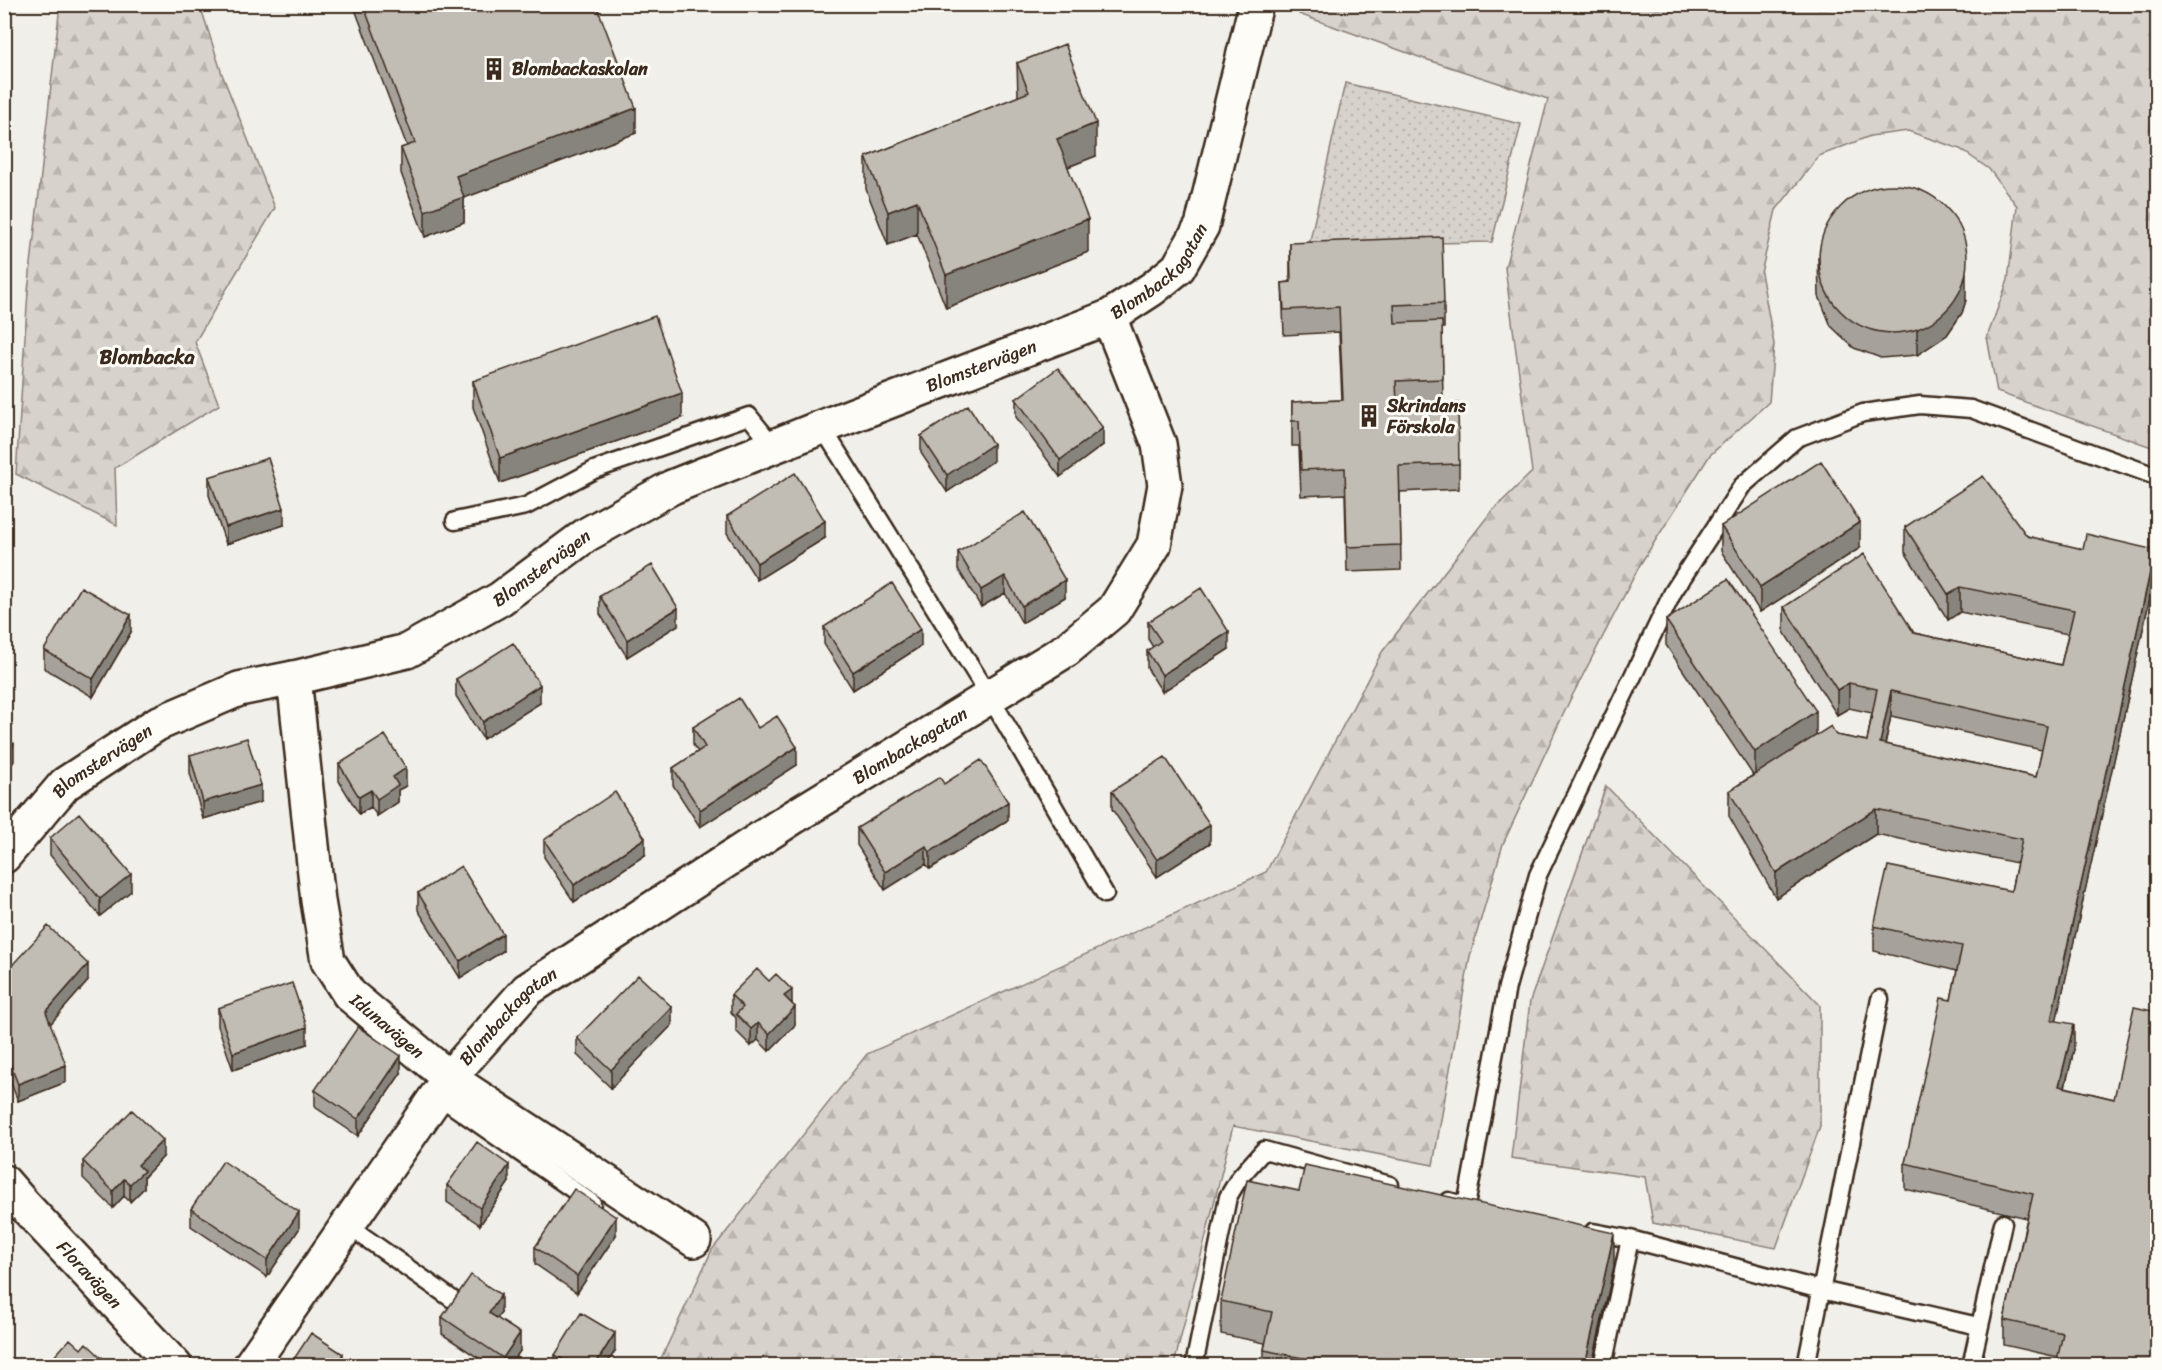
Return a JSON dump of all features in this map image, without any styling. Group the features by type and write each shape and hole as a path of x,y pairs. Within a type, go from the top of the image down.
{"street":[{"name":"Blombackagatan","path":"250,1365 443,1086 527,990 792,818 1066,651 1114,610 1154,545 1165,485 1159,444 1109,317 1152,289 1178,268 1202,226 1256,4"},
{"name":"Blomstervägen","path":"4,856 65,784 157,724 239,689 406,651 500,599 586,535 672,487 1109,317"},
{"name":"Idunavägen","path":"294,678 318,901 328,961 349,994 443,1086 694,1240"},
{"name":"Floravägen","path":"4,1182 22,1204 175,1365"}],"lane":[{"path":"1432,1197 1472,1207 1507,987 1539,875 1673,592 1742,486 1797,438 1863,412 1920,405 1971,409 2157,477"},
{"path":"455,521 526,506 594,470 749,416 773,446"},
{"path":"822,427 990,697 1105,894"},
{"path":"1806,1365 1880,999"},
{"path":"443,1086 592,1203"},
{"path":"1194,1365 1228,1197 1240,1176 1264,1150 1410,1190"},
{"path":"1971,1365 2003,1223"},
{"path":"347,1225 452,1299"},
{"path":"1572,1227 1630,1239 1821,1290 1978,1326"},
{"path":"1603,1365 1630,1239"}],"green space":[{"path":"60,5 200,5 222,74 275,208 195,342 219,405 115,468 117,525 16,474 28,291"},
{"path":"1302,5 2157,5 2157,449 1997,392 1987,337 2008,280 2017,206 1989,169 1960,149 1908,131 1870,136 1819,156 1776,210 1761,273 1774,344 1769,402 1710,455 1641,563 1569,702 1503,844 1470,956 1433,1165 1233,1126 1174,1365 658,1365 712,1250 867,1054 1266,872 1382,652 1491,512 1532,472 1505,268 1548,99 1419,57 1299,14"},
{"path":"1345,83 1521,124 1492,242 1309,245"},
{"path":"1606,786 1820,1005 1820,1126 1776,1248 1653,1223 1645,1177 1511,1158 1530,1001"}],"building":[{"name":"Blombackaskolan","path":"363,4 596,4 636,108 456,176 464,197 425,211 401,148 415,143"},
{"path":"1065,44 1096,123 1057,139 1088,219 946,275 917,201 888,212 866,157 1029,92 1017,63"},
{"path":"1893,185 1921,191 1945,207 1961,231 1967,259 1961,287 1945,311 1921,327 1893,333 1865,327 1841,311 1825,287 1819,259 1825,231 1841,207 1865,191"},
{"name":"Skrindans Förskola","path":"1442,237 1444,303 1394,305 1395,323 1442,321 1443,379 1396,381 1397,405 1458,403 1459,464 1399,466 1401,545 1347,547 1345,468 1301,470 1299,421 1292,421 1292,402 1343,400 1339,307 1284,310 1282,283 1291,282 1290,243"},
{"path":"655,316 682,393 500,458 473,381"},
{"path":"1058,368 1103,428 1060,460 1016,399"},
{"path":"968,405 993,444 947,475 921,436"},
{"path":"268,458 284,508 226,527 209,477"},
{"path":"1821,461 1860,522 1760,587 1721,526"},
{"path":"795,473 825,521 757,563 727,516"},
{"path":"1983,476 2027,536 2083,549 2086,534 2155,550 2051,1020 2074,1024 2059,1086 2114,1099 2134,1007 2157,1012 2157,1316 2155,1326 2157,1326 2157,1365 2056,1365 2063,1333 2004,1320 2033,1194 1905,1163 1941,998 1951,1000 1962,946 1874,926 1888,866 2011,891 2022,839 1876,809 1776,873 1729,791 1831,726 1836,735 1867,741 1877,689 1849,683 1837,690 1784,607 1864,554 1914,633 2061,665 2074,610 1960,587 1948,594 1905,527","holes":["1891,691 2047,726 2036,777 1880,743"]},
{"path":"1025,512 1065,580 1022,606 1005,576 981,590 958,552"},
{"path":"652,565 678,608 627,640 600,596"},
{"path":"1728,579 1816,711 1755,752 1666,620"},
{"path":"892,583 921,629 853,672 824,627"},
{"path":"81,587 131,615 93,679 44,650"},
{"path":"1201,588 1229,632 1162,675 1147,651 1161,641 1148,622"},
{"path":"513,643 540,685 483,722 456,679"},
{"path":"739,698 758,728 777,716 797,747 700,810 673,768 705,747 693,727"},
{"path":"385,735 406,768 393,777 398,785 377,799 371,790 359,797 339,764"},
{"path":"4,738 14,744 4,760"},
{"path":"247,738 261,785 203,802 190,755"},
{"path":"1165,757 1210,825 1157,860 1112,791"},
{"path":"981,760 1008,802 930,852 926,846 885,872 857,828 940,777 944,784"},
{"path":"615,792 645,838 574,885 544,840"},
{"path":"79,813 131,874 100,899 50,838"},
{"path":"461,866 503,934 460,961 418,893"},
{"path":"48,926 88,964 46,1012 66,1065 18,1084 4,1049 4,974"},
{"path":"757,969 769,981 776,974 792,990 784,996 795,1007 769,1034 758,1023 751,1029 736,1014 743,1007 731,995"},
{"path":"638,975 672,1007 611,1070 577,1038"},
{"path":"292,983 307,1027 233,1053 218,1008"},
{"path":"358,1027 401,1056 358,1119 315,1090"},
{"path":"132,1110 163,1140 138,1165 144,1171 130,1184 124,1179 113,1191 83,1161"},
{"path":"477,1142 509,1165 480,1208 447,1185"},
{"path":"223,1161 299,1212 267,1260 191,1209"},
{"path":"1305,1165 1614,1233 1585,1365 1336,1365 1264,1350 1272,1312 1221,1301 1247,1180 1299,1191"},
{"path":"574,1189 616,1217 577,1276 535,1247"},
{"path":"471,1275 501,1295 489,1313 520,1333 503,1358 442,1317"},
{"path":"581,1313 615,1333 595,1365 573,1365 555,1355"},
{"path":"311,1333 343,1354 336,1365 290,1365"},
{"path":"70,1339 81,1349 86,1343 102,1358 98,1365 56,1365 51,1360"}],"place":[{"name":"Blombackaskolan","path":"494,69"},
{"name":"Skrindans Förskola","path":"1369,416"}],"district":[{"name":"Blombacka","path":"147,357"}]}
